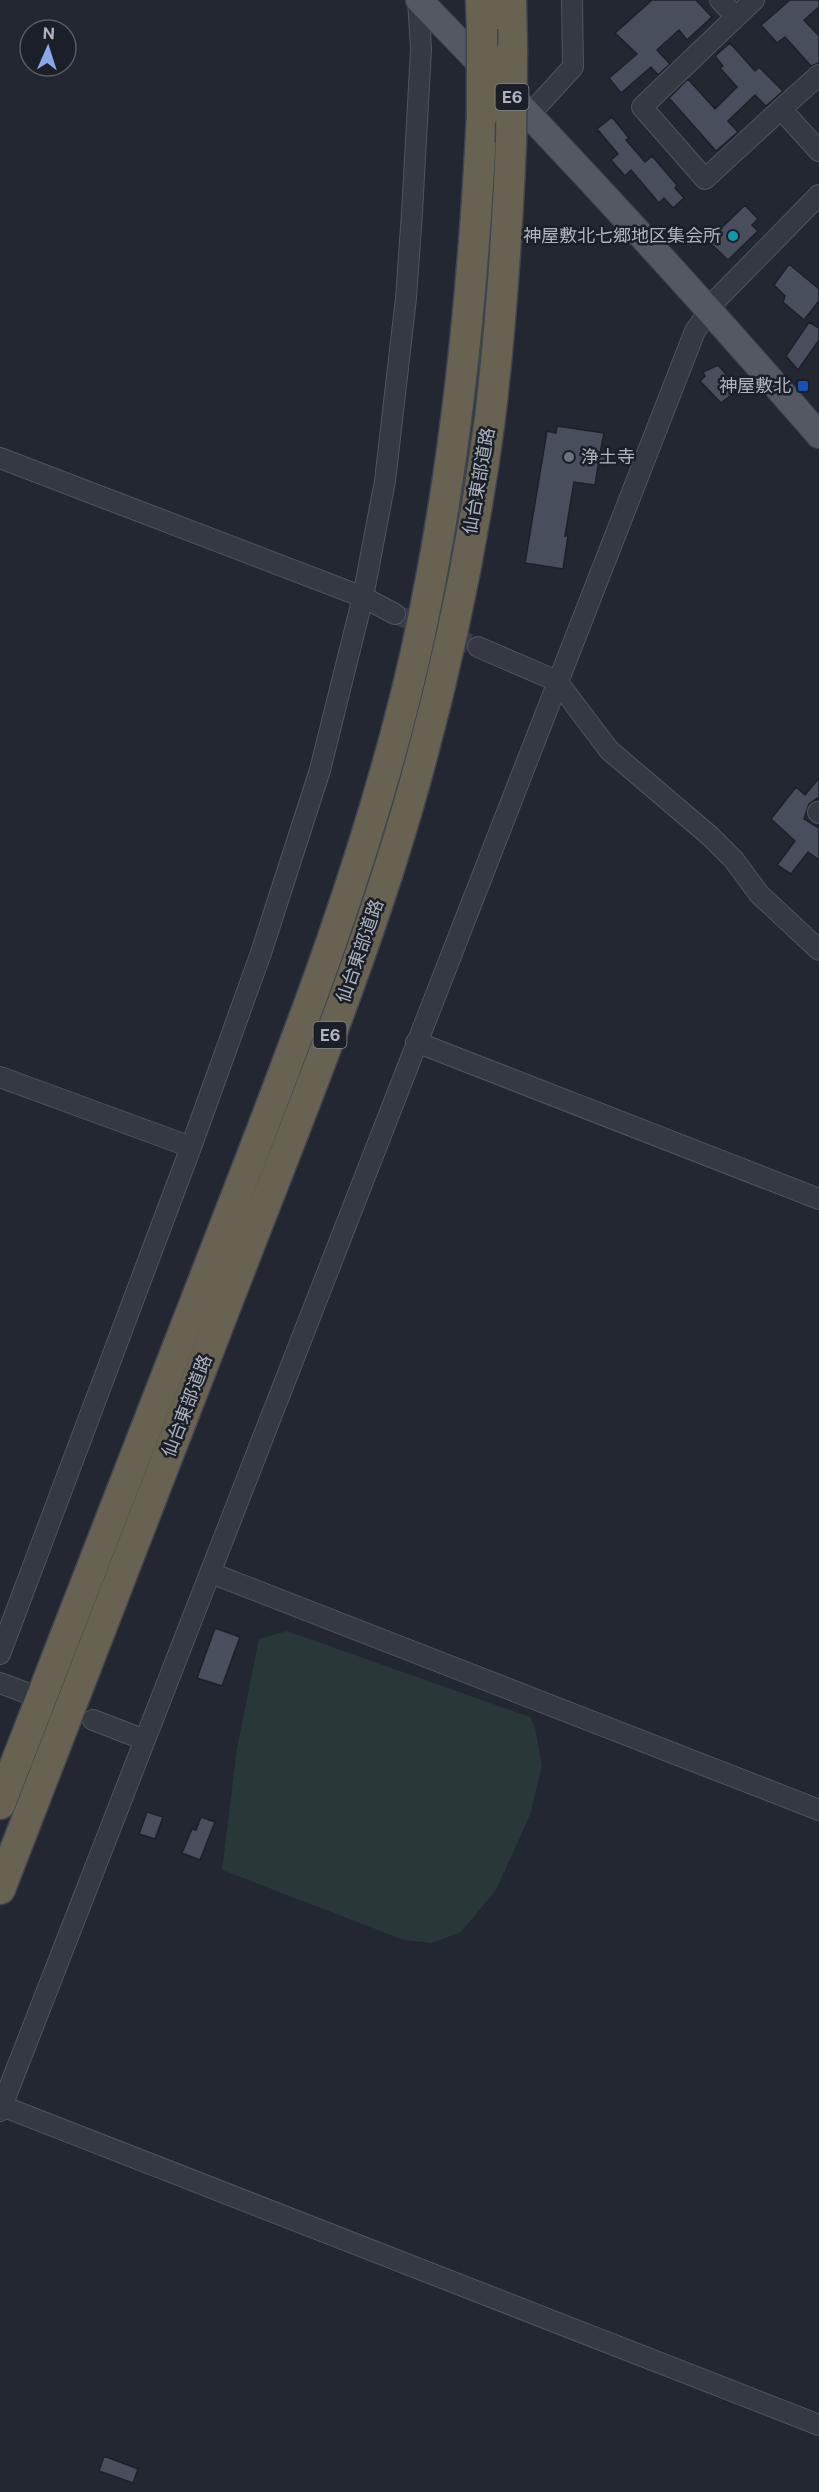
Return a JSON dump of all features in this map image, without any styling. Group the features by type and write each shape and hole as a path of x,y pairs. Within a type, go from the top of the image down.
{"highway":[{"name":"仙台東部道路","path":"0,1889 311,1086 364,941 408,806 445,657 468,548 489,420 503,296 511,143 511,0"},
{"name":"仙台東部道路","path":"0,1804 283,1076 336,931 375,809 416,653 437,543 458,410 472,281 482,115 482,14"}],"main road":[{"path":"418,0 530,114 710,310 819,435"}],"street":[{"path":"0,1654 191,1147 261,953 320,770 363,597 385,481 406,298 421,49 418,0"},
{"path":"530,114 573,67 572,0"},
{"path":"720,0 736,17"},
{"path":"754,0 642,107 705,179 819,75"},
{"path":"781,109 819,151"},
{"path":"819,195 719,297 695,331 1,2108 819,2425"},
{"path":"0,458 363,597 395,614"},
{"path":"478,646 557,681 609,750 710,836 734,861 759,894 819,950"},
{"path":"416,1042 819,1199"},
{"path":"0,1077 191,1147"},
{"path":"211,1573 819,1810"},
{"path":"0,1683 24,1692"},
{"path":"93,1720 145,1740"}],"shaded area":[{"path":"287,1631 530,1717 535,1727 542,1766 530,1815 496,1890 461,1932 432,1943 404,1940 222,1870 237,1748 259,1639"}],"building":[{"path":"652,0 696,0 712,17 687,40 679,30 657,50 670,64 658,75 651,67 621,93 609,78 637,54 615,33"},
{"path":"790,0 819,0 819,7 804,20 819,36 819,63 811,66 785,37 777,43 761,25"},
{"path":"730,43 755,71 759,67 783,91 766,106 755,95 728,121 738,132 716,151 669,98 688,79 715,109 737,87 720,68 723,66 715,56"},
{"path":"612,117 629,138 626,140 645,162 652,156 677,185 675,188 684,198 673,208 664,198 659,203 631,170 625,176 611,160 618,154 597,129"},
{"name":"神屋敷北七郷地区集会所","path":"745,205 758,219 752,225 758,231 728,260 708,241"},
{"path":"789,264 819,289 819,301 804,320 783,302 785,296 774,285"},
{"path":"809,322 819,328 819,340 798,370 786,356"},
{"path":"718,365 739,389 721,403 700,381 705,376 703,372"},
{"path":"557,426 604,433 600,453 607,454 605,467 598,466 595,485 574,482 565,536 568,536 563,569 525,563 547,431 556,433"},
{"path":"819,778 819,797 809,804 804,819 819,828 819,860 808,852 791,874 777,865 795,841 771,819 796,787 805,795"},
{"path":"215,1628 240,1637 222,1686 197,1678"},
{"path":"147,1812 163,1817 155,1839 139,1834"},
{"path":"201,1817 215,1822 200,1860 182,1853 192,1829 196,1830"},
{"path":"104,2456 138,2469 133,2483 99,2471"}],"tunnel":[{"path":"395,614 478,647"}],"place":[{"name":"神屋敷北七郷地区集会所","path":"733,236"},
{"name":"神屋敷北","path":"803,386"},
{"name":"浄土寺","path":"569,457"}]}
